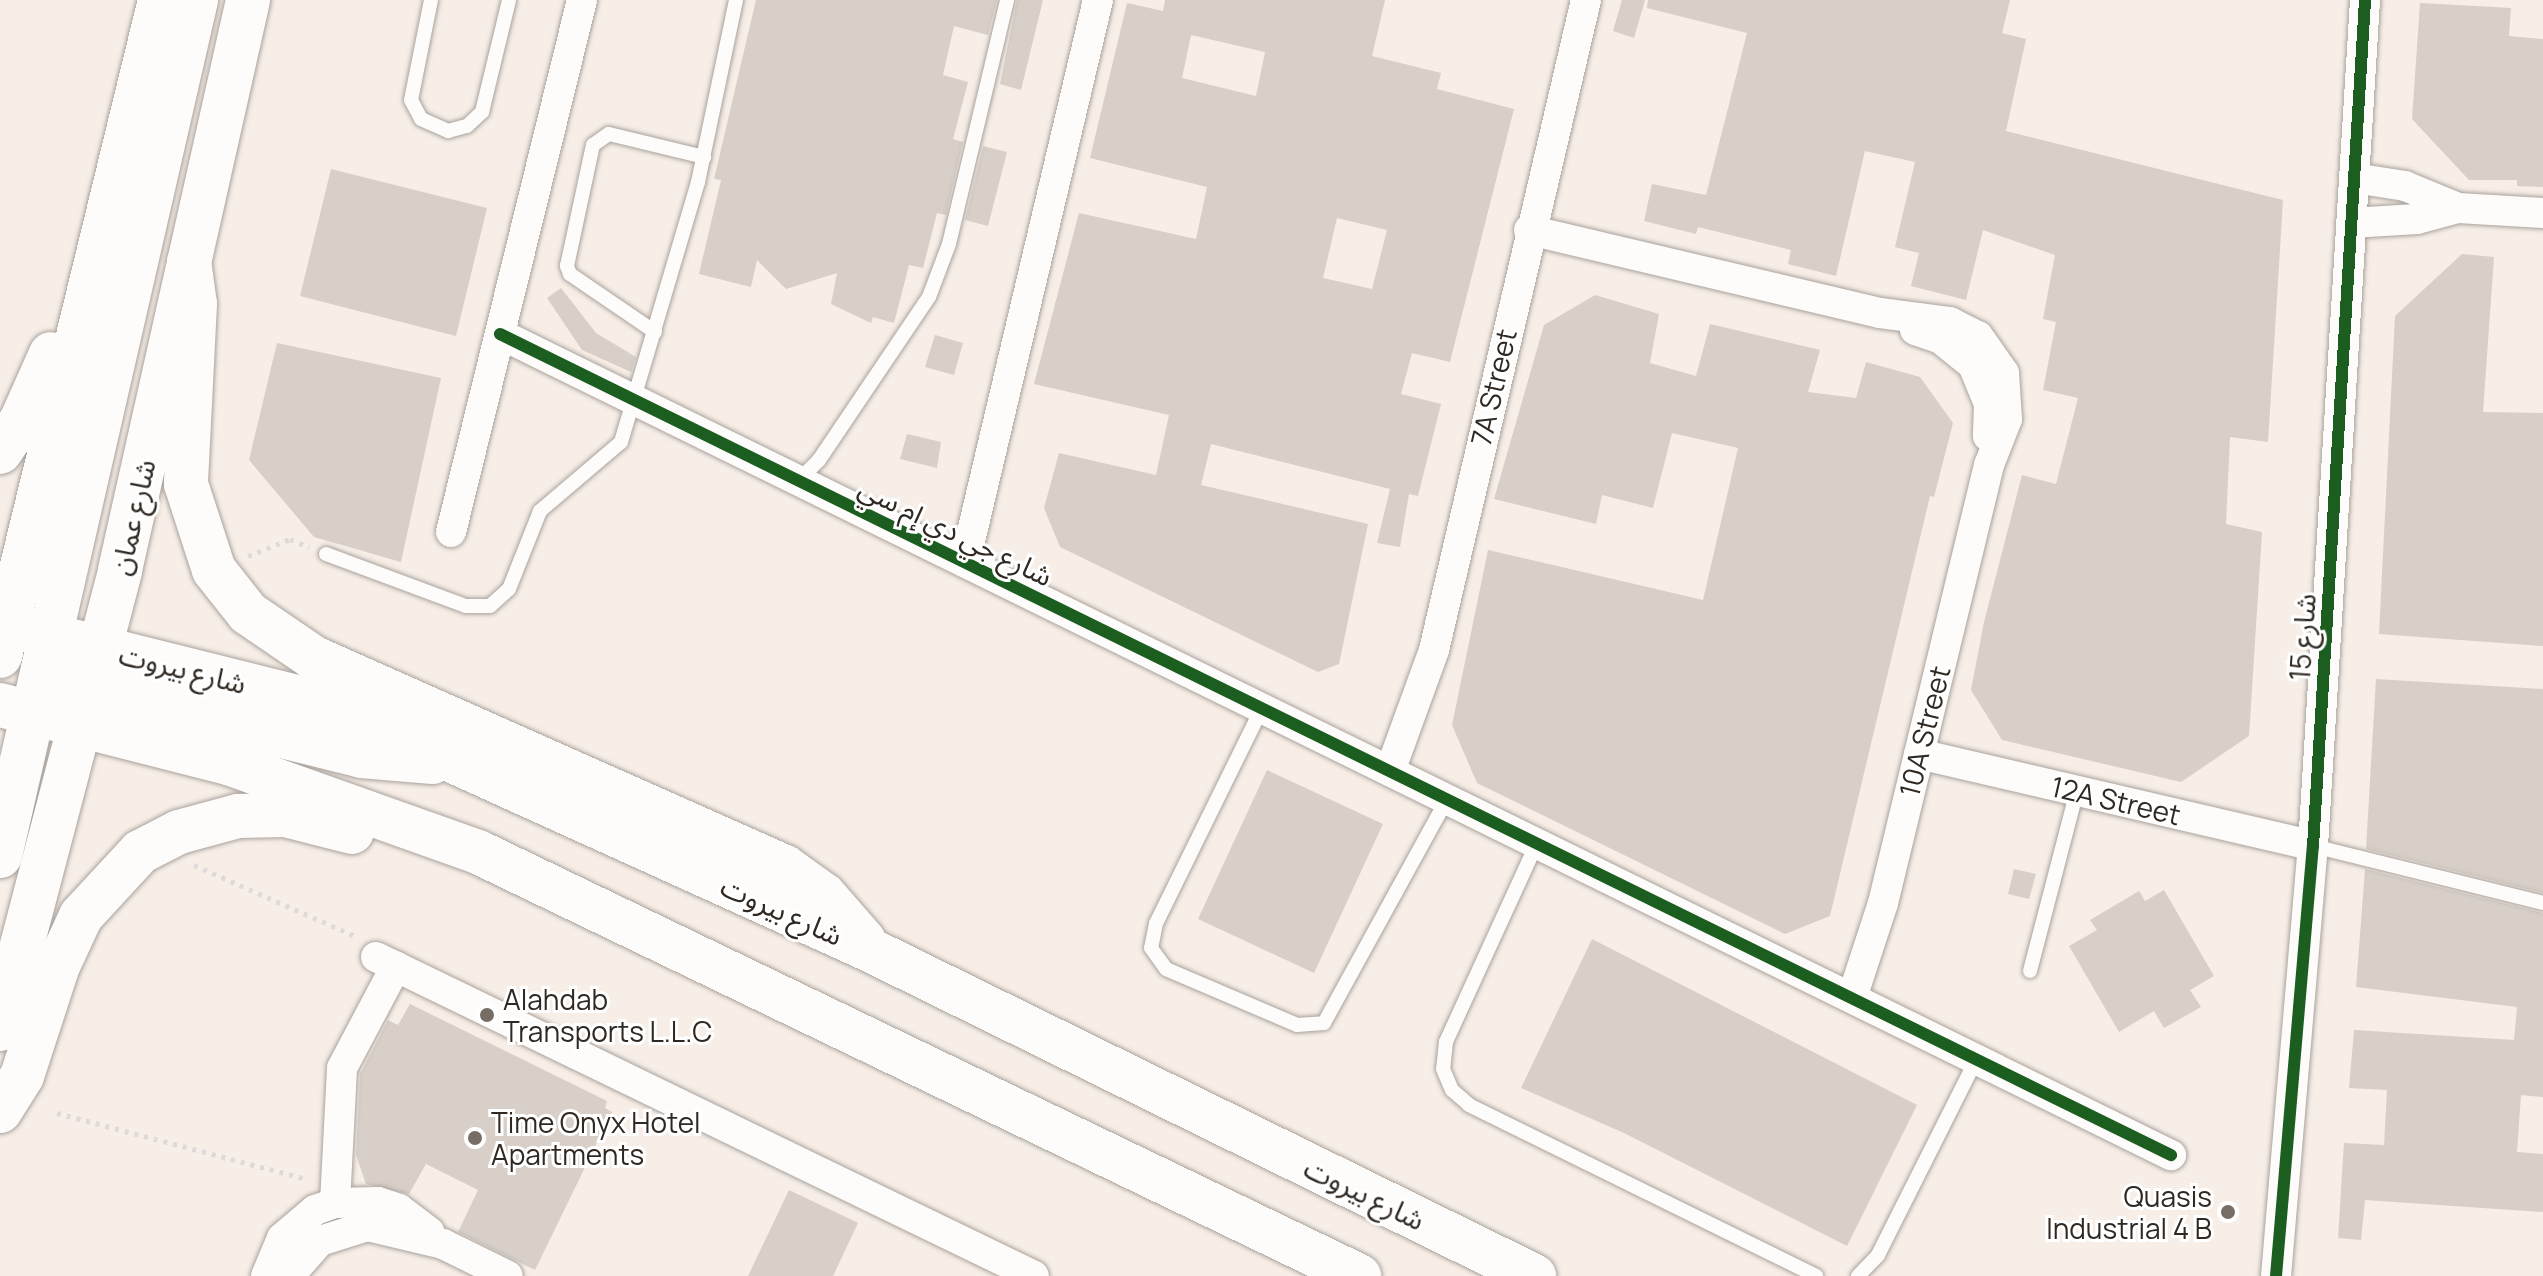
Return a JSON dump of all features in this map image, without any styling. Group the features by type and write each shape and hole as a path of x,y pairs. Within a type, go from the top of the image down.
{"main road":[{"path":"2,642 91,264 160,0"},
{"path":"0,856 32,683 196,0"},
{"name":"شارع عمان","path":"0,1029 86,707 248,0"},
{"path":"189,261 195,304 186,484 214,570 248,613 314,658 785,867 824,895 870,950"},
{"path":"0,452 22,419 91,264"},
{"name":"شارع بيروت","path":"2,642 32,683 99,647 296,697 451,761 870,950 1534,1276"},
{"path":"32,683 86,707 478,852 1359,1276"},
{"path":"86,707 361,756 451,761"},
{"path":"0,1111 22,1076 57,968 81,916 118,871 162,840 215,820 262,814 309,819 405,849 478,852"}],"street":[{"path":"451,532 582,0"},
{"name":"شارع جي دي إم سي","path":"965,562 1098,0"},
{"name":"7A Street","path":"1390,771 1434,650 1529,230 1586,0"},
{"name":"شارع 15","path":"2276,1276 2313,846 2365,0"},
{"path":"2354,178 2405,186 2458,208"},
{"path":"2351,223 2409,220 2458,208 2543,213"},
{"name":"10A Street","path":"1529,230 1880,313 1941,339 1973,365 1989,404 1989,465 1877,924 1853,995"},
{"name":"شارع جي دي إم سي","path":"500,334 1853,995 2171,1155"},
{"name":"12A Street","path":"1919,754 2313,846"},
{"path":"335,1203 342,1068 386,962 1034,1276"},
{"path":"266,1276 282,1238 306,1216 335,1203 368,1201 399,1209 443,1244"},
{"path":"289,1276 320,1241 342,1230 392,1228 443,1244 508,1276"}],"lane":[{"path":"431,0 411,100 421,119 448,131 467,126 482,112 509,0"},
{"path":"326,554 466,606 490,606 509,589 540,511 562,487 613,454 628,430 704,157 736,0"},
{"path":"798,481 819,460 929,297 949,244 1007,0"},
{"path":"655,332 570,274 567,266 593,145 609,134 704,157"},
{"path":"1262,708 1156,923 1151,948 1166,969 1297,1025 1324,1023 1447,799"},
{"path":"2030,971 2077,791"},
{"path":"1537,843 1446,1042 1443,1069 1452,1090 1469,1105 1816,1276"},
{"path":"2313,846 2543,903"},
{"path":"1858,1276 1878,1255 1977,1058"}],"path":[{"path":"214,570 290,539 326,554"},
{"path":"162,840 202,871 379,947 386,962"},
{"path":"57,1113 296,1173 335,1203"}],"building":[{"path":"756,0 997,0 988,35 954,26 943,75 968,82 953,139 963,142 946,215 937,213 923,268 909,265 894,323 873,317 871,323 831,304 837,273 786,289 757,260 751,287 699,274 721,180 714,179"},
{"path":"1017,0 1043,0 1021,90 1000,84"},
{"path":"1165,0 1385,0 1372,56 1441,73 1437,89 1514,109 1450,362 1412,353 1401,394 1441,404 1418,496 1409,494 1400,547 1377,543 1390,489 1211,444 1201,485 1368,524 1339,664 1318,672 1060,547 1044,508 1059,453 1156,475 1169,415 1034,384 1079,213 1196,239 1207,187 1090,158 1127,3 1163,11","holes":["1191,35 1265,52 1256,96 1182,78","1337,218 1387,230 1372,289 1323,278"]},
{"path":"1622,0 1645,0 1634,38 1613,31"},
{"path":"1648,0 2010,0 2002,33 2026,39 2006,131 2283,200 2268,442 2230,437 2226,524 2262,532 2249,736 2181,782 2002,740 1971,690 1984,622 2022,475 2056,484 2078,398 2043,390 2056,322 2043,319 2055,255 1983,230 1966,300 1911,286 1919,253 1895,247 1915,162 1865,151 1836,276 1788,264 1791,250 1698,227 1696,234 1644,221 1652,184 1706,195 1747,33 1647,8"},
{"path":"2420,3 2511,8 2509,36 2543,39 2543,187 2517,186 2517,180 2469,180 2412,119"},
{"path":"983,146 1007,152 988,226 965,220"},
{"path":"331,169 487,208 456,336 300,296"},
{"path":"2462,254 2494,257 2483,412 2543,413 2543,646 2379,634 2395,316"},
{"path":"561,288 596,333 636,357 631,372 582,350 547,298"},
{"path":"1595,295 1659,314 1650,363 1696,376 1710,324 1820,350 1808,392 1856,398 1866,362 1920,377 1953,423 1934,497 1930,496 1830,916 1785,934 1477,783 1452,725 1488,550 1703,600 1738,448 1672,433 1653,508 1602,495 1596,524 1494,499 1544,325"},
{"path":"935,335 963,343 954,375 925,367"},
{"path":"277,343 441,378 401,562 314,537 249,460"},
{"path":"907,434 941,442 937,468 900,459"},
{"path":"2376,679 2543,689 2543,893 2366,849"},
{"path":"1267,770 1383,824 1314,973 1198,919"},
{"path":"2014,869 2036,874 2029,899 2008,894"},
{"path":"2365,869 2543,913 2543,1097 2521,1095 2517,1152 2543,1154 2543,1212 2365,1200 2361,1240 2338,1238 2344,1143 2384,1145 2387,1090 2349,1088 2354,1030 2514,1040 2517,1007 2356,987"},
{"path":"2164,890 2214,976 2190,990 2201,1007 2164,1028 2154,1011 2119,1032 2069,946 2097,930 2090,920 2139,891 2145,901"},
{"path":"1592,939 1917,1105 1847,1246 1624,1133 1521,1088"},
{"name":"Time Onyx Hotel Apartments","path":"410,1004 607,1101 605,1108 612,1112 535,1270 458,1232 478,1190 426,1164 409,1194 366,1184 356,1155 360,1074 388,1020 398,1025"},
{"path":"789,1190 858,1223 833,1276 748,1276"}],"cycle path":[{"path":"2276,1276 2313,846 2365,0"},
{"path":"500,334 2171,1155"}],"place":[{"name":"Alahdab Transports L.L.C","path":"487,1015"},
{"name":"Time Onyx Hotel Apartments","path":"475,1138"},
{"name":"Quasis Industrial 4 B","path":"2228,1212"}]}
